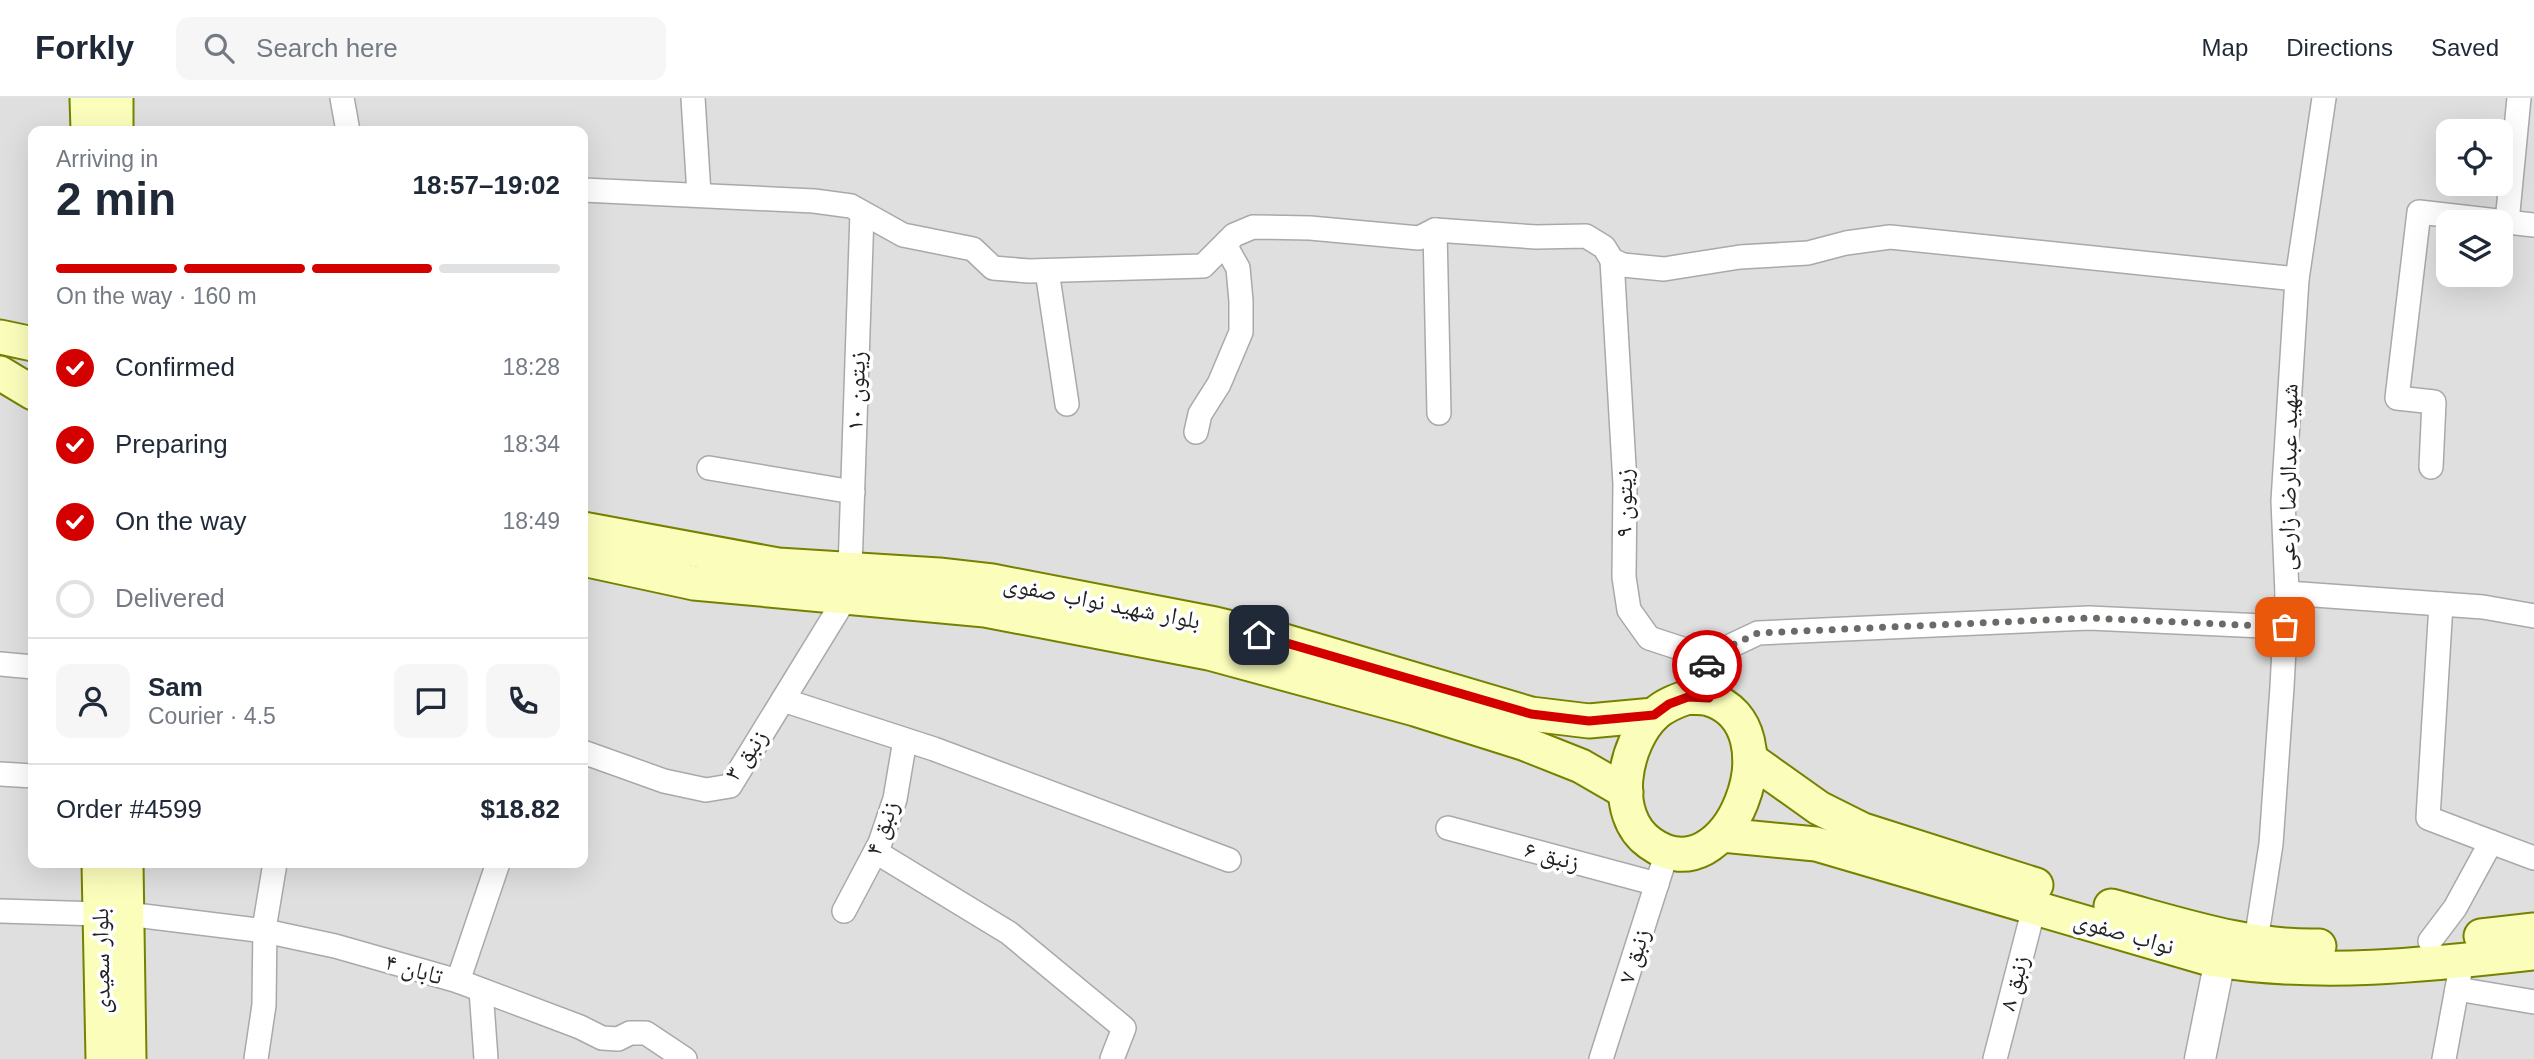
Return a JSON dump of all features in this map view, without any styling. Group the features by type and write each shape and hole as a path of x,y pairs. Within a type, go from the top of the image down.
{"main road":[{"path":"87,98 88,126"},
{"path":"116,98 116,126"},
{"path":"0,337 28,343"},
{"path":"0,373 28,390"},
{"name":"بلوار شهید نواب صفوی","path":"588,530 776,578"},
{"name":"بلوار شهید نواب صفوی","path":"588,560 694,583 776,578 848,583 992,581 1215,624 1281,640 1531,714 1589,721 1654,715"},
{"name":"بلوار شهید نواب صفوی","path":"848,583 1209,653 1415,709 1523,743 1581,766 1626,792"},
{"path":"1688,697 1709,698 1727,708 1740,723 1750,759 1746,791 1733,821 1722,835 1707,847 1687,853 1667,852 1648,843 1628,810 1626,792 1630,759 1643,729 1654,715 1669,704 1688,697"},
{"name":"نواب صفوی","path":"1750,759 1819,808 1863,830 2049,890 2220,960 2288,968 2460,975 2534,953"},
{"name":"نواب صفوی","path":"1722,835 1816,844 2034,908 2291,947 2430,941 2534,930"},
{"name":"بلوار سعیدی","path":"100,868 113,914 129,1059"},
{"name":"بلوار سعیدی","path":"103,1059 113,914 125,868"}],"street":[{"path":"342,98 347,126"},
{"path":"693,98 699,194"},
{"name":"شهید عبدالرضا زارعی","path":"2256,941 2271,844 2285,627 2287,593 2283,501 2297,279 2324,98"},
{"path":"2508,210 2519,98"},
{"path":"588,190 699,194 851,206 903,235 974,249 993,268 1046,271 1203,266 1234,235 1253,227 1310,228 1419,237 1435,230 1536,237 1586,236 1604,247 1612,260 1623,265 1664,269 1740,257 1808,253 1846,243 1889,237 2297,279"},
{"path":"2431,467 2434,402 2397,398 2419,212 2436,214"},
{"name":"زیتون ۱۰","path":"848,583 862,213"},
{"path":"2513,223 2534,225"},
{"path":"1435,230 1439,413"},
{"path":"1196,432 1200,414 1219,384 1241,332 1238,268 1225,245"},
{"name":"زیتون ۹","path":"1612,260 1625,484 1624,577 1629,610 1649,638 1707,657"},
{"path":"1046,271 1067,404"},
{"path":"709,468 853,492"},
{"name":"زنبق ۳","path":"588,754 664,781 706,790 730,786 783,700 848,583"},
{"path":"2287,593 2483,607 2534,616"},
{"path":"2441,604 2428,818 2534,858"},
{"path":"1709,698 1707,657 1758,633 2090,618 2285,627"},
{"path":"0,664 28,667"},
{"path":"783,700 905,740 1229,860"},
{"name":"زنبق ۴","path":"844,911 876,852 895,799 905,740"},
{"path":"0,774 28,776"},
{"name":"زنبق ۶","path":"1448,828 1657,884"},
{"path":"2430,941 2455,908 2491,842"},
{"path":"876,852 1009,933 1124,1028 1112,1059"},
{"name":"زنبق ۷","path":"1601,1059 1667,852"},
{"path":"256,1059 264,1005 265,932 274,868"},
{"path":"458,981 496,868"},
{"name":"زنبق ۸","path":"1995,1059 2034,908"},
{"name":"تابان ۴","path":"0,911 113,914 265,932 335,946 458,981 580,1027 602,1038 618,1039 630,1033 646,1033 685,1059"},
{"path":"2200,1059 2220,960"},
{"path":"2444,1059 2460,975 2534,1002"},
{"path":"481,990 486,1059"}],"shaded area":[{"path":"0,98 2534,98 2534,1059 0,1059"}],"way so far":[{"path":"1707,665 1707,657 1758,633 2090,618 2285,627"}],"route":[{"path":"1259,635 1531,714 1589,721 1654,715 1669,704 1688,697 1709,698 1707,665"}]}
